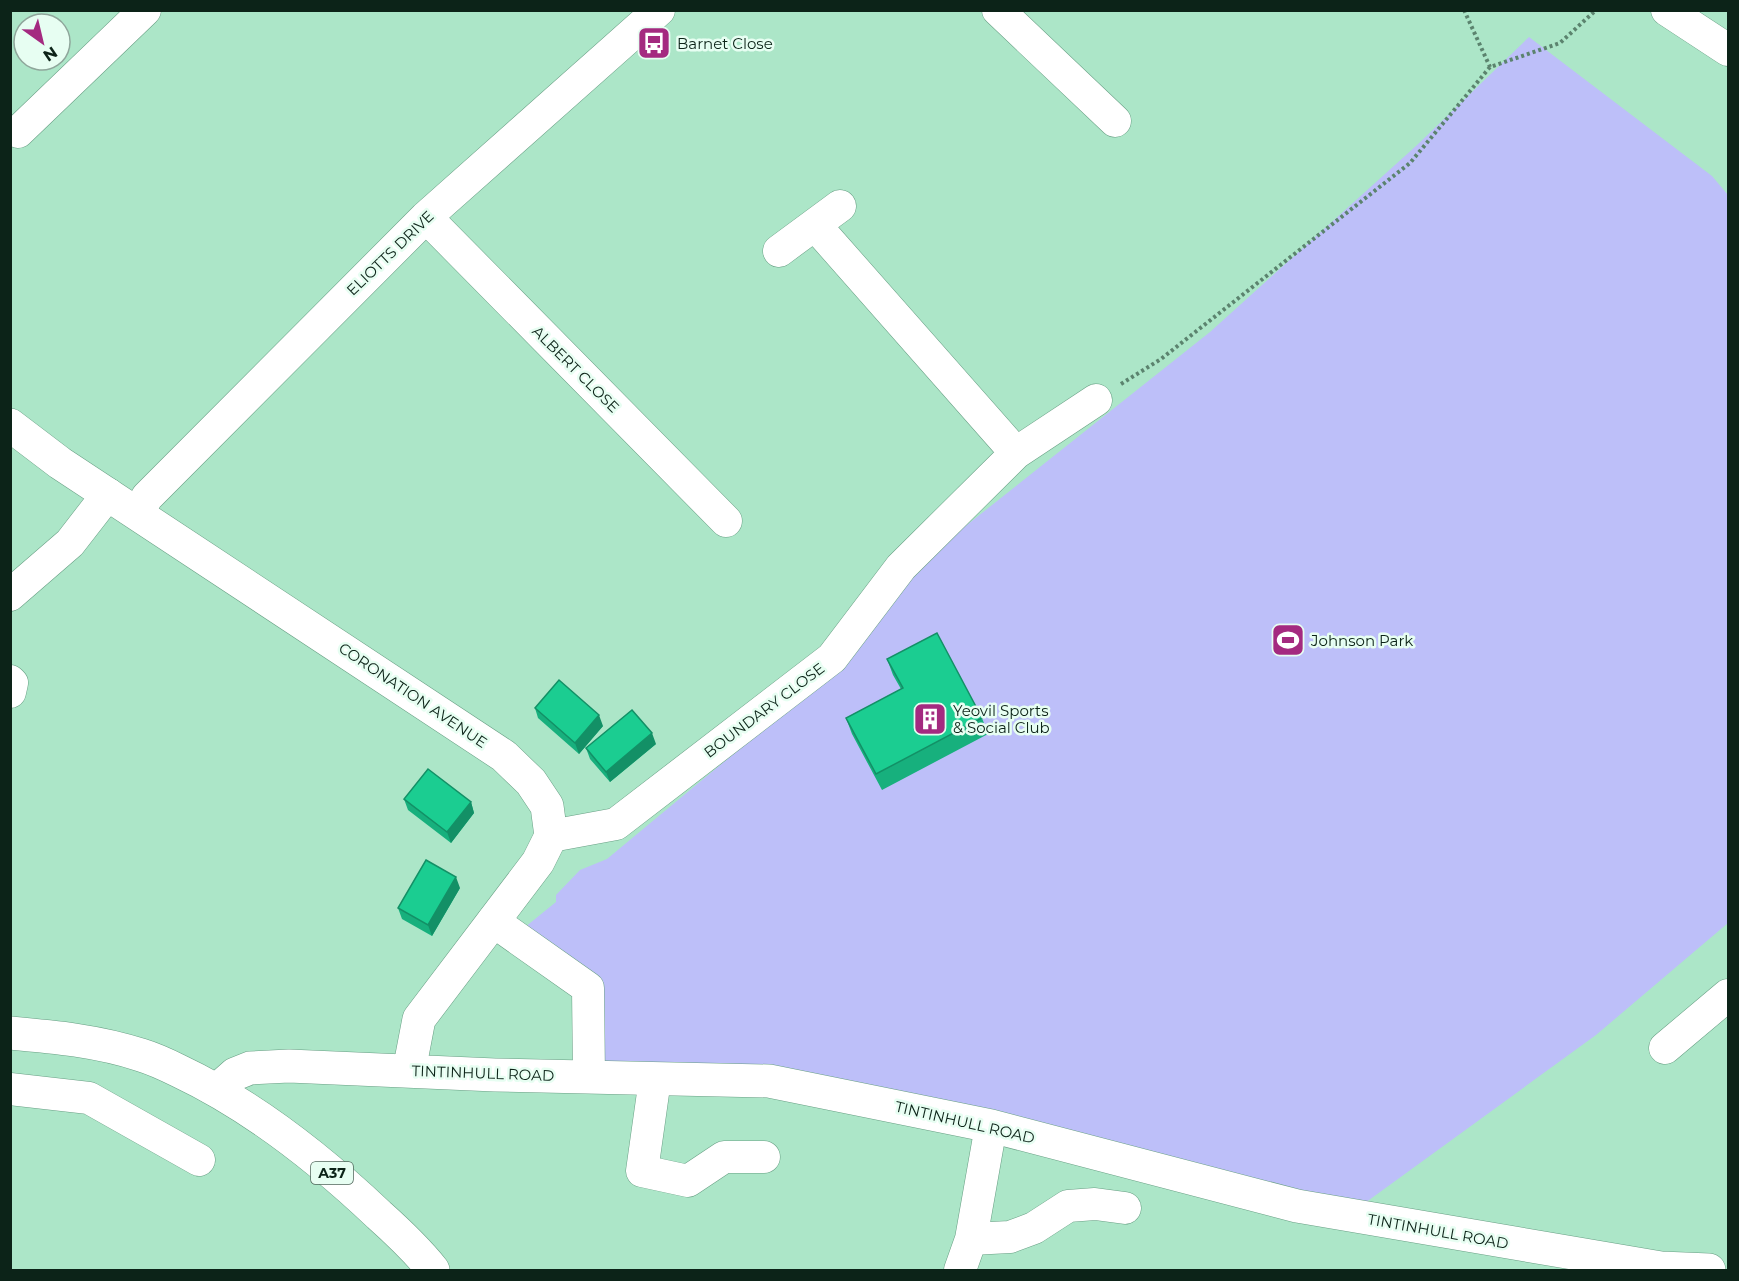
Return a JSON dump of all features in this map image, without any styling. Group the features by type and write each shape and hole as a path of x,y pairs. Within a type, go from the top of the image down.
{"main road":[{"name":"CORONATION AVENUE","path":"10,425 60,463 504,756 531,782 547,806 551,836"},
{"path":"409,1071 419,1019 538,862 551,836"},
{"name":"A37","path":"10,1033 87,1041 143,1055 217,1090 278,1130 355,1192 433,1270"},
{"name":"TINTINHULL ROAD","path":"217,1090 235,1074 250,1068 289,1066 495,1075 770,1082 991,1126 1297,1206 1661,1269 1709,1270"},
{"path":"1719,1270 1728,1259"}],"street":[{"path":"18,132 145,10"},
{"name":"ELIOTTS DRIVE","path":"138,513 147,497 426,217 659,10"},
{"path":"998,10 1115,121"},
{"path":"1666,10 1728,50"},
{"path":"779,251 840,206"},
{"name":"ALBERT CLOSE","path":"426,217 726,520"},
{"path":"815,225 1016,453"},
{"name":"BOUNDARY CLOSE","path":"551,836 616,824 832,658 901,567 1016,453 1096,400"},
{"path":"10,595 70,543 108,494"},
{"path":"10,681 12,683 10,692"},
{"path":"494,921 588,988 589,1077"},
{"path":"1665,1048 1728,995"},
{"path":"655,1079 642,1171 688,1181 724,1157 764,1157"},
{"path":"10,1089 88,1098 199,1160"},
{"path":"960,1270 971,1239 991,1126"},
{"path":"971,1239 1010,1238 1034,1228 1068,1206 1095,1204 1125,1208"}],"path":[{"path":"1464,10 1490,67"},
{"path":"1096,400 1161,359 1410,163 1490,67 1560,43 1596,10"}],"shaded area":[{"name":"Johnson Park","path":"1529,37 1712,176 1728,195 1728,923 1596,1035 1347,1216 769,1081 589,1077 588,988 514,936 556,902 556,895 580,870 607,859 778,717 919,563 1210,332 1416,146"}],"building":[{"name":"Yeovil Sports & Social Club","path":"937,633 982,718 876,774 846,718 903,688 887,659"},
{"path":"559,680 599,715 575,743 535,708"},
{"path":"632,710 652,733 606,772 586,748"},
{"path":"428,769 471,802 447,832 404,799"},
{"path":"426,860 456,877 428,925 398,908"}],"place":[{"name":"Barnet Close","path":"654,43"},
{"name":"Johnson Park","path":"1288,640"},
{"name":"Yeovil Sports & Social Club","path":"930,719"}]}
